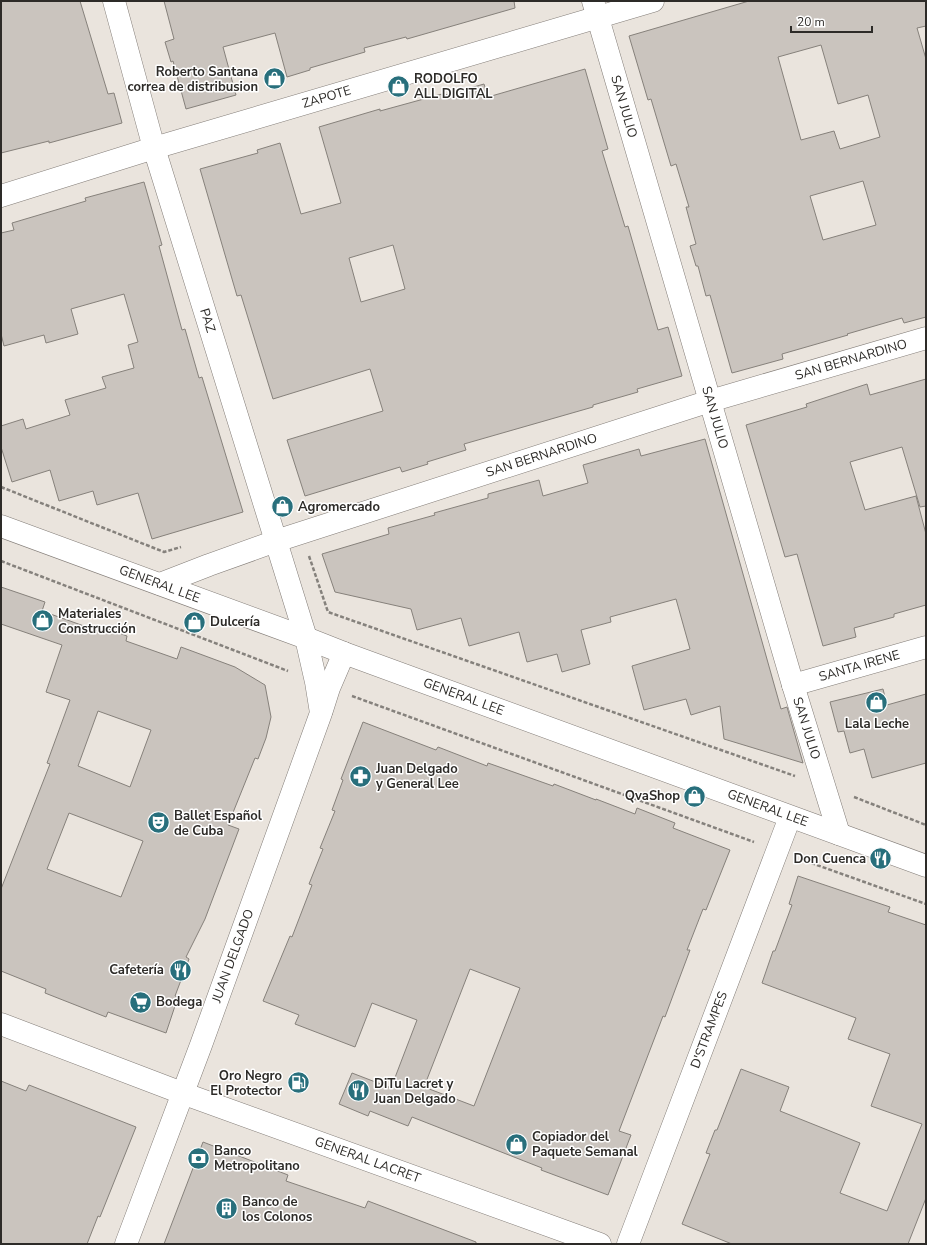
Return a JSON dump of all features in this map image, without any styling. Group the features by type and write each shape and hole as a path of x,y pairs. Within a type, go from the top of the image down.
{"street":[{"name":"PAZ","path":"114,1 154,148 306,638"},
{"name":"ZAPOTE","path":"1,196 595,9 653,1"},
{"name":"SAN JULIO","path":"595,9 839,834"},
{"name":"SAN BERNARDINO","path":"160,584 276,541 710,401 926,338"},
{"name":"GENERAL LEE","path":"1,526 926,866"},
{"name":"JUAN DELGADO","path":"126,1244 321,713 323,685 306,638"},
{"name":"SANTA IRENE","path":"794,685 926,647"},
{"path":"323,685 344,653"},
{"name":"D'STRAMPES","path":"628,1244 790,816"},
{"name":"GENERAL LACRET","path":"1,1024 182,1093 600,1244"}],"path":[{"path":"1,487 164,552 187,545"},
{"path":"302,533 328,612 824,786 926,826"},
{"path":"1,561 323,685 926,904"}],"building":[{"path":"1,1 80,1 108,94 114,93 122,123 49,143 49,141 1,153"},
{"path":"164,1 514,1 515,8 407,39 406,37 364,48 365,52 310,68 310,70 287,77 275,33 223,47 236,95 186,109 173,61 171,62 165,42 174,39"},
{"path":"749,1 926,1 926,26 917,28 926,59 926,317 904,323 902,318 782,354 783,359 732,373 710,295 706,296 698,266 696,266 690,246 696,244 686,207 689,207 676,164 671,166 651,99 648,100 629,36","holes":["821,45 838,104 868,95 880,137 840,149 834,131 801,140 778,57","863,181 876,225 823,240 810,196"]},
{"path":"585,69 608,149 602,151 625,227 628,226 658,330 668,327 682,376 637,389 638,392 593,405 593,407 464,444 466,450 427,462 428,464 402,472 400,467 305,496 287,440 383,411 370,369 273,399 241,295 237,296 200,169 258,153 257,150 280,143 301,214 341,203 319,127 380,109 380,111 484,84 488,97","holes":["393,245 405,289 361,302 349,258"]},
{"path":"144,182 162,245 159,246 182,330 185,329 199,378 202,377 243,512 152,539 138,493 97,505 93,491 59,501 50,470 12,482 1,447 1,426 23,419 26,429 70,415 65,400 106,388 102,377 134,368 128,345 138,342 124,294 71,309 78,334 46,343 44,335 4,346 1,334 1,233 14,230 12,223 86,201 85,198"},
{"path":"926,379 926,506 920,507 902,447 850,462 865,510 916,496 926,534 926,605 894,614 894,617 854,628 856,637 823,646 797,554 785,557 746,425 807,407 806,404 867,384 870,395"},
{"path":"705,439 781,709 787,707 803,763 724,739 720,706 691,715 686,699 644,710 632,666 690,649 676,599 610,617 611,622 581,630 590,664 562,672 557,654 527,662 519,632 469,646 461,618 417,630 411,609 335,592 322,554 389,534 388,528 488,498 488,494 539,480 543,496 588,483 583,465 639,449 641,456"},
{"path":"1,587 45,602 42,611 98,631 100,626 127,636 126,641 177,659 181,647 235,667 265,685 271,717 266,738 258,759 255,758 228,825 239,829 205,919 186,957 189,959 175,996 178,997 166,1033 108,1012 106,1017 45,993 46,989 1,971 1,889 50,764 47,763 70,700 46,692 62,645 1,624","holes":["98,711 151,730 130,787 78,766","69,813 143,841 121,897 47,869"]},
{"path":"883,689 887,705 926,694 926,763 872,778 864,749 850,753 844,731 838,732 830,702"},
{"path":"363,722 436,750 438,747 487,766 488,763 553,786 554,784 635,814 637,808 675,823 673,828 730,850 706,910 703,909 687,950 690,950 665,1017 663,1016 619,1131 631,1135 608,1195 541,1170 542,1168 412,1117 408,1126 370,1111 368,1116 339,1104 352,1073 391,1088 417,1020 372,1003 355,1047 295,1024 299,1015 263,1001 290,936 292,937 312,885 309,884 323,849 320,848 335,811 332,810 343,780 341,779","holes":["470,969 520,988 474,1106 424,1087"]},
{"path":"798,876 890,907 888,912 926,925 926,1198 908,1244 732,1244 682,1224 710,1154 706,1153 715,1130 717,1130 741,1069 789,1087 780,1111 860,1143 840,1193 887,1211 922,1124 871,1106 890,1054 848,1039 856,1018 762,983 773,951 775,951 792,905 789,904"},
{"path":"1,1081 26,1091 29,1085 136,1127 100,1217 98,1216 87,1244 1,1244"},
{"path":"203,1142 288,1175 286,1181 365,1208 368,1201 476,1242 476,1244 164,1244"}],"place":[{"name":"Roberto Santana correa de distribusion","path":"274,79"},
{"name":"RODOLFO ALL DIGITAL","path":"399,86"},
{"name":"Agromercado","path":"282,507"},
{"name":"Materiales Construcción","path":"42,621"},
{"name":"Dulcería","path":"194,622"},
{"name":"Lala Leche","path":"877,702"},
{"name":"Juan Delgado y General Lee","path":"360,776"},
{"name":"QvaShop","path":"695,796"},
{"name":"Ballet Español de Cuba","path":"159,823"},
{"name":"Don Cuenca","path":"881,859"},
{"name":"Cafetería","path":"180,970"},
{"name":"Bodega","path":"141,1002"},
{"name":"Oro Negro El Protector","path":"298,1083"},
{"name":"DiTu Lacret y Juan Delgado","path":"359,1091"},
{"name":"Copiador del Paquete Semanal","path":"517,1144"},
{"name":"Banco Metropolitano","path":"198,1158"},
{"name":"Banco de los Colonos","path":"226,1209"}]}
